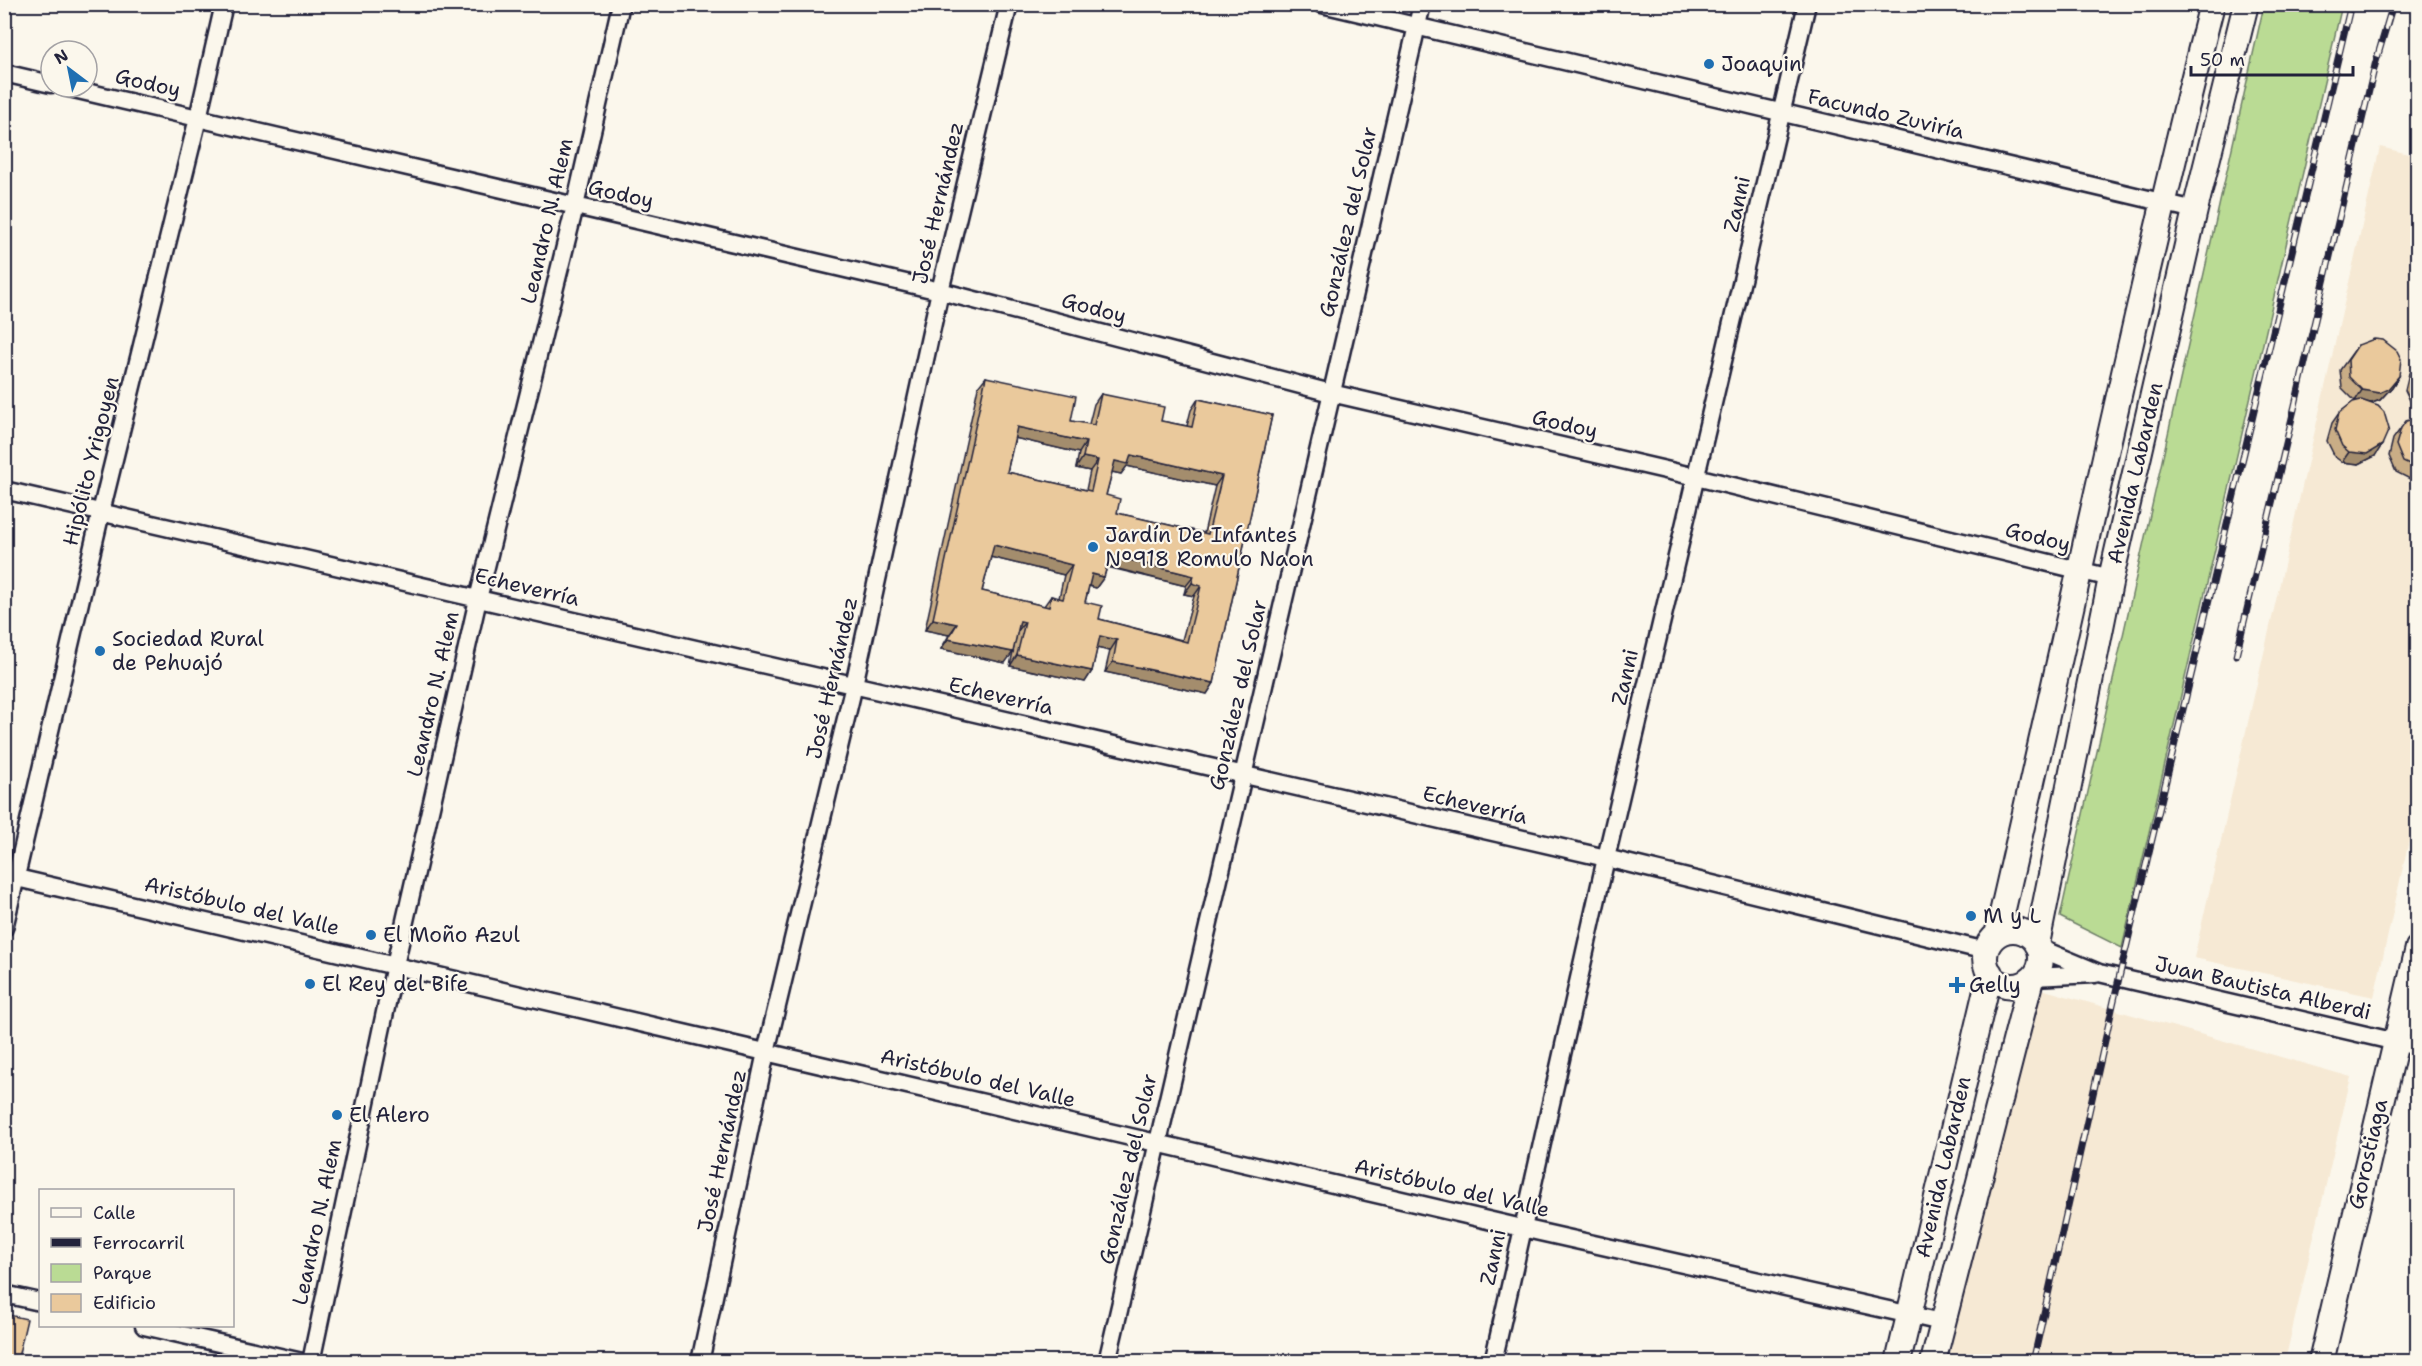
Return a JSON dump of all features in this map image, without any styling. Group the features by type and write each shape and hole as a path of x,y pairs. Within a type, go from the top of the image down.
{"main road":[{"name":"Avenida Labarden","path":"1898,1362 2081,570 2162,202 2212,4"},
{"name":"Avenida Labarden","path":"2038,946 2111,578 2195,210 2247,4"},
{"path":"2008,930 2019,931 2030,936 2038,946 2040,963 2032,978 2020,985 2009,985 1998,981 1991,953 2008,930"},
{"name":"Gorostiaga","path":"2321,1362 2394,1042 2418,948"},
{"name":"Avenida Labarden","path":"1933,1362 2032,978"}],"street":[{"name":"Hipólito Yrigoyen","path":"4,928 10,876 198,118 224,4"},
{"name":"Leandro N. Alem","path":"310,1362 395,965 478,599 575,207 621,4"},
{"name":"José Hernández","path":"700,1362 766,1052 854,685 940,291 1009,4"},
{"name":"Facundo Zuviría","path":"1322,4 2195,210"},
{"name":"González del Solar","path":"1107,1362 1422,4"},
{"name":"Zanni","path":"1493,1362 1606,858 1807,4"},
{"path":"4,73 39,81"},
{"name":"Godoy","path":"99,95 940,291 1331,393 1696,477 2111,578"},
{"name":"Echeverría","path":"4,490 1606,858 1991,953"},
{"name":"Aristóbulo del Valle","path":"10,876 1522,1228 1942,1322"},
{"name":"Juan Bautista Alberdi","path":"2038,946 2099,973 2418,1047"},
{"name":"Juan Bautista Alberdi","path":"2032,978 2099,973"},
{"path":"4,1294 39,1302"},
{"path":"148,1327 302,1362"}],"shaded area":[{"path":"2380,147 2417,156 2418,800 2374,997 2194,958"},
{"path":"2034,987 2351,1077 2285,1361 1948,1362"}],"green space":[{"path":"2264,5 2342,5 2122,948 2060,917"}],"building":[{"path":"2374,339 2383,340 2397,351 2401,359 2399,376 2388,389 2379,393 2362,390 2349,377 2348,360 2358,345"},
{"path":"2418,362 2418,391 2413,380"},
{"path":"986,377 1076,396 1071,421 1094,425 1101,394 1164,407 1161,421 1192,427 1198,399 1272,415 1214,683 1113,662 1117,640 1100,636 1092,671 1017,655 1025,622 1020,621 1013,652 948,639 957,624 933,619","holes":["1017,427 1086,442 1083,457 1098,460 1091,491 1007,472","1131,455 1222,476 1208,534 1117,513 1120,499 1106,495 1115,461 1128,464","994,545 1072,565 1063,599 1051,596 1049,607 982,591","1110,555 1194,576 1192,583 1201,586 1187,642 1099,619 1102,606 1085,602 1092,574 1104,577"]},
{"path":"2361,400 2378,406 2384,412 2389,429 2382,445 2367,454 2349,452 2342,446 2335,430 2339,413 2353,402"},
{"path":"2418,418 2418,469 2403,462 2396,445 2401,428 2406,421"},
{"path":"4,1314 27,1319 17,1362 4,1362"}],"railway":[{"path":"2033,1362 2119,978 2351,4"},
{"path":"2236,656 2375,65 2393,4"}],"place":[{"name":"Joaquin","path":"1709,64"},
{"name":"Jardín De Infantes Nº918 Romulo Naon","path":"1093,547"},
{"name":"Sociedad Rural de Pehuajó","path":"100,651"},
{"name":"M y L","path":"1971,916"},
{"name":"El Moño Azul","path":"371,935"},
{"name":"El Rey del Bife","path":"310,984"},
{"name":"Gelly","path":"1957,985"},
{"name":"El Alero","path":"337,1115"}]}
